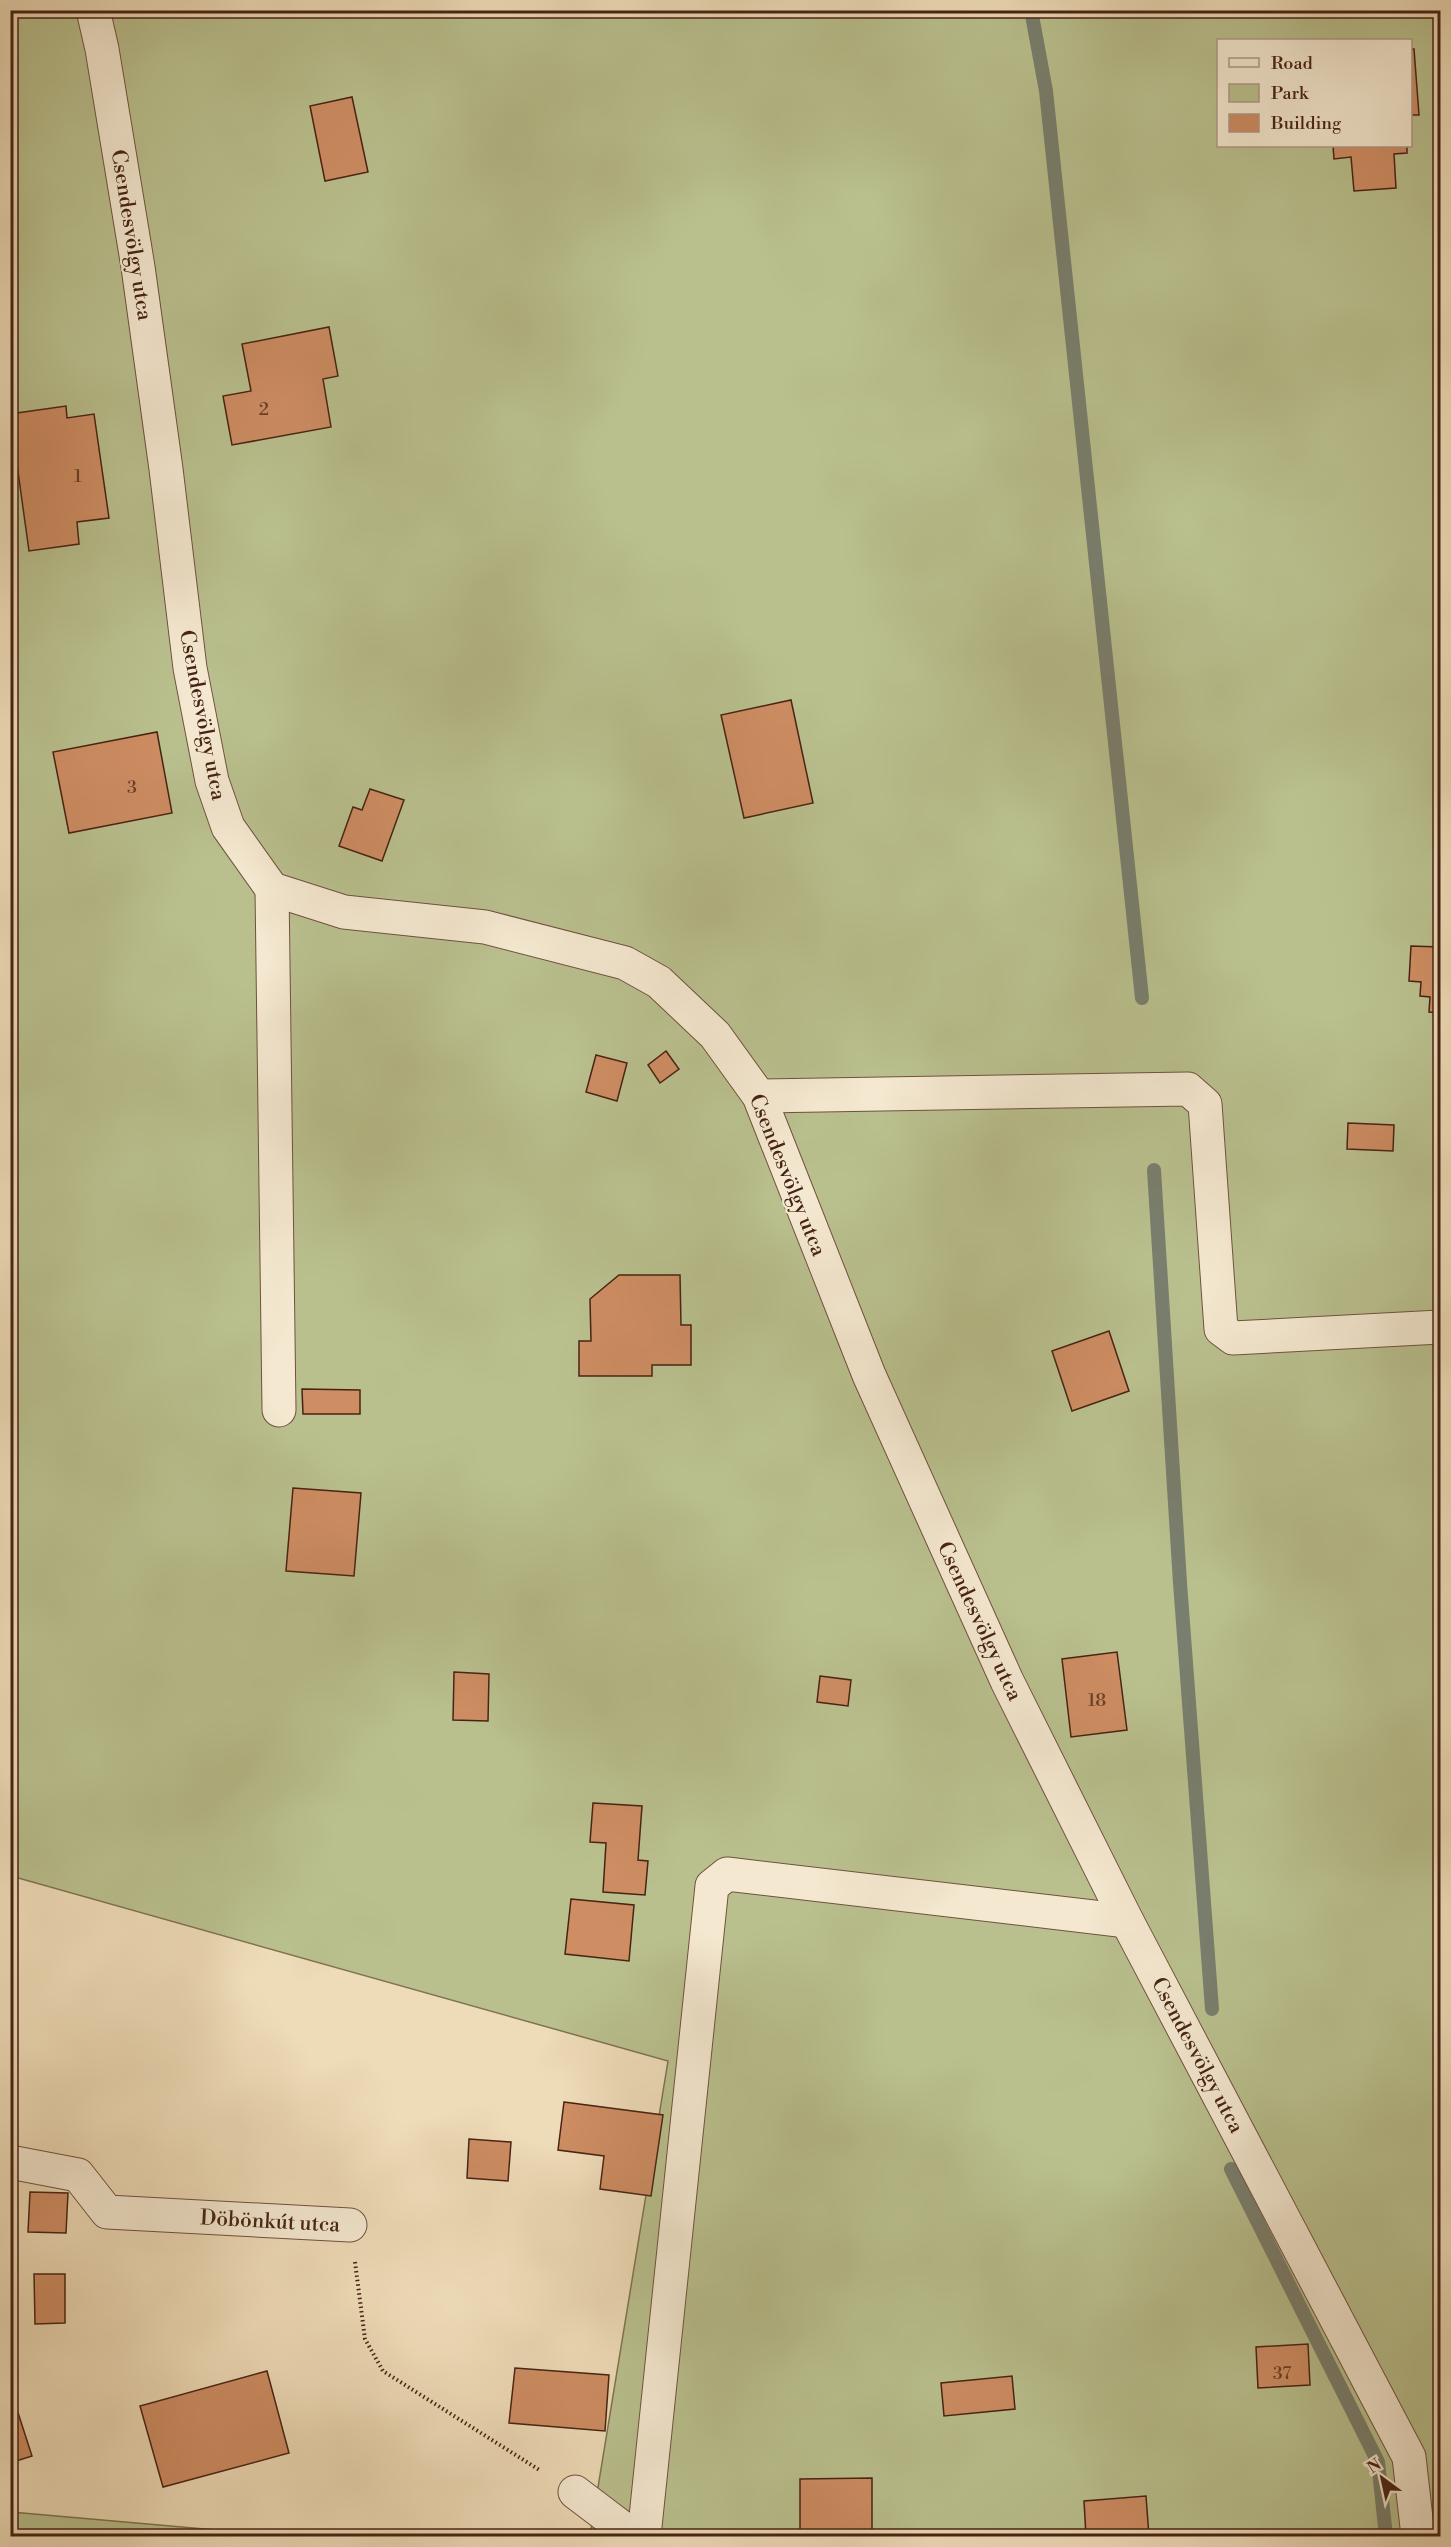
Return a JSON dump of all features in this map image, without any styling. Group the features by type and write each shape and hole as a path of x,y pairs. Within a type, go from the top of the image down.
{"street":[{"name":"Csendesvölgy utca","path":"93,10 102,49 138,267 166,469 189,668 212,781 228,827 272,889 344,912 485,927 625,963 659,982 715,1035 759,1096 869,1375 1007,1681 1127,1921 1409,2457 1418,2536"},
{"path":"272,889 279,1410"},
{"path":"759,1096 1188,1089 1205,1104 1221,1329 1233,1338 1440,1327"},
{"path":"644,2536 712,1886 727,1874 1127,1921"},
{"name":"Döbönkút utca","path":"10,2162 78,2175 107,2212 350,2225"},
{"path":"575,2492 633,2536"}],"path":[{"name":"Döbönkút utca","path":"350,2225 365,2339 383,2371 575,2492"}],"green space":[{"path":"10,11 1440,11 1440,2536 590,2536 668,2061 11,1876"},
{"path":"11,2512 286,2536 11,2536"}],"building":[{"path":"1412,49 1414,49 1419,115 1412,115"},
{"path":"352,97 368,172 325,181 310,106"},
{"path":"1333,147 1407,147 1407,153 1394,154 1396,188 1354,191 1351,157 1334,159"},
{"path":"329,327 338,376 323,379 331,427 232,445 223,396 251,391 242,344"},
{"path":"66,406 67,418 94,414 109,518 77,522 79,544 29,551 10,414"},
{"path":"791,700 813,803 744,818 721,715"},
{"path":"157,732 172,813 69,833 53,752"},
{"path":"370,789 404,800 382,861 339,846 353,807 362,810"},
{"path":"1411,946 1440,947 1440,1013 1429,1012 1430,997 1420,996 1421,982 1409,981"},
{"path":"666,1051 679,1069 660,1083 648,1065"},
{"path":"596,1055 627,1063 617,1101 586,1092"},
{"path":"1348,1123 1394,1125 1393,1151 1347,1149"},
{"path":"619,1275 680,1275 681,1325 691,1325 691,1365 652,1365 652,1376 579,1376 579,1341 591,1341 590,1299"},
{"path":"1109,1331 1129,1391 1072,1411 1052,1351"},
{"path":"302,1389 360,1390 360,1414 303,1414"},
{"path":"293,1488 361,1493 354,1576 286,1571"},
{"path":"1117,1652 1127,1730 1071,1737 1062,1659"},
{"path":"454,1672 489,1674 488,1721 453,1720"},
{"path":"820,1676 851,1680 848,1706 817,1702"},
{"path":"593,1803 642,1806 638,1860 648,1861 645,1895 603,1892 606,1843 590,1842"},
{"path":"571,1899 634,1905 629,1961 565,1954"},
{"path":"564,2102 663,2115 651,2196 600,2189 604,2156 558,2150"},
{"path":"469,2139 511,2142 508,2181 467,2178"},
{"path":"30,2192 68,2193 66,2233 28,2232"},
{"path":"34,2274 65,2274 65,2323 35,2324"},
{"path":"1308,2344 1310,2385 1258,2388 1256,2347"},
{"path":"515,2368 609,2375 605,2431 509,2423"},
{"path":"267,2371 289,2453 163,2487 140,2406"},
{"path":"1012,2376 1015,2409 944,2416 941,2383"},
{"path":"10,2388 32,2456 10,2463"},
{"path":"872,2478 872,2536 800,2536 800,2479"},
{"path":"1146,2496 1149,2536 1086,2536 1084,2501"}],"waterway":[{"path":"1031,10 1046,91 1142,998"},
{"path":"1154,1170 1180,1583 1212,2009"},
{"path":"1231,2169 1378,2462 1386,2536"}]}
